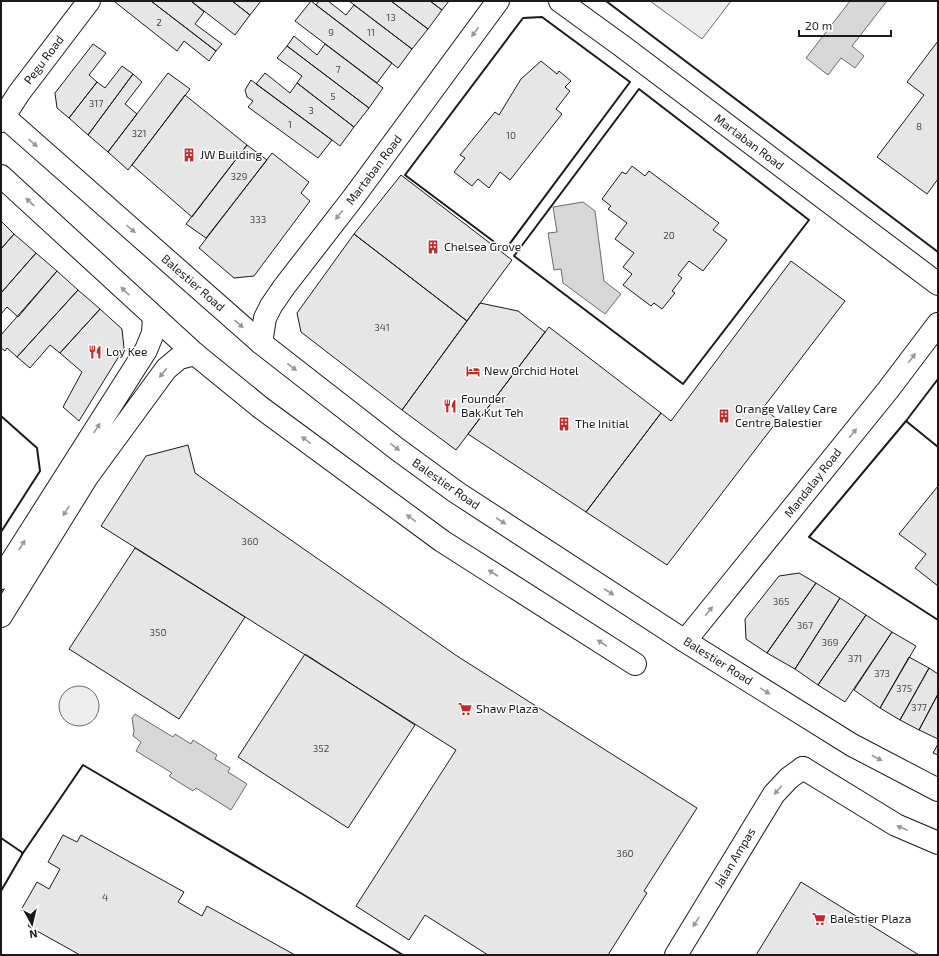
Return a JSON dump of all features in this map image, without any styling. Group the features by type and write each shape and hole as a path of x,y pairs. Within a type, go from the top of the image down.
{"street":[{"name":"Pegu Road","path":"2,117 89,1"},
{"name":"Martaban Road","path":"261,344 265,318 284,287 353,198 498,1"},
{"name":"Martaban Road","path":"560,1 938,284"},
{"name":"Balestier Road","path":"2,117 261,344 397,449 456,492 685,641 852,745 938,790"},
{"path":"1,176 195,354 260,407 442,541 635,664"},
{"path":"1,578 146,350 153,333 154,317"},
{"name":"Mandalay Road","path":"685,641 888,390 938,324"},
{"path":"1,616 87,478 166,369 179,358 195,354"},
{"name":"Jalan Ampas","path":"676,955 774,794 789,778 803,768 896,826 938,843"}],"shaded area":[{"path":"650,1 731,1 702,39"},
{"path":"850,1 887,1 852,46 864,56 855,68 841,58 828,75 806,58"},
{"path":"583,202 595,211 604,281 621,294 605,314 563,283 561,269 554,270 548,233 557,232 553,207"},
{"path":"79,686 87,688 93,692 97,698 99,706 97,714 93,720 87,724 79,726 71,724 65,720 61,714 59,706 61,698 65,692 71,688"},
{"path":"135,714 173,737 175,734 191,744 193,740 217,755 215,759 230,768 228,772 247,784 231,810 196,788 193,791 169,776 172,773 136,751 141,742 133,736 134,731 132,718"}],"building":[{"path":"115,1 151,1 216,51 209,61 184,41 177,51"},
{"path":"151,1 191,1 204,12 195,24 222,44 216,51"},
{"path":"191,1 232,1 250,15 235,35"},
{"path":"232,1 261,1 250,15"},
{"path":"311,1 392,63 377,83 295,21"},
{"path":"319,1 328,1 346,15 354,5 412,49 398,68 316,5"},
{"path":"349,1 391,1 428,29 412,49"},
{"path":"391,1 430,1 442,10 428,29"},
{"path":"430,1 449,1 442,10"},
{"path":"294,36 317,55 325,44 383,88 369,108 287,46"},
{"path":"938,41 938,179 927,194 877,157 924,95 907,82"},
{"path":"93,44 106,53 89,75 97,82 69,118 57,108 55,93"},
{"path":"287,46 369,108 354,127 297,83 302,76 277,58"},
{"path":"541,61 557,74 559,71 571,81 565,87 570,91 556,109 562,114 510,180 500,172 489,188 478,179 472,186 454,172 465,158 460,155 495,112 499,115 521,79"},
{"path":"122,66 133,74 88,135 69,118 97,82 105,88"},
{"path":"168,73 190,89 128,170 108,152"},
{"path":"265,73 290,93 297,83 354,127 340,146 256,84"},
{"path":"133,74 142,82 125,104 137,114 108,152 88,135"},
{"path":"251,80 332,140 318,158 248,107 253,101 247,97 245,90"},
{"name":"JW Building","path":"185,95 247,145 192,217 132,165"},
{"path":"247,145 267,160 206,238 186,224"},
{"path":"272,153 309,182 301,193 310,201 254,276 234,278 199,248"},
{"path":"632,166 645,176 649,171 719,223 713,230 727,240 703,271 689,261 678,275 682,278 672,291 675,293 662,309 654,303 651,306 623,285 632,274 623,267 634,253 615,239 627,223 608,209 611,206 602,199 622,172 626,174"},
{"name":"Chelsea Grove","path":"401,175 512,260 467,321 354,234"},
{"path":"1,221 14,234 1,249"},
{"path":"14,234 36,253 1,293 1,249"},
{"path":"354,234 467,321 402,410 301,332 297,313"},
{"path":"36,253 57,271 18,317 7,307 1,314 1,293"},
{"name":"Orange Valley Care Centre Balestier","path":"791,261 845,301 763,408 778,420 667,565 586,512 661,413 671,421"},
{"path":"57,271 78,290 17,357 7,348 5,351 1,348 1,335"},
{"path":"78,290 100,309 60,353 50,345 30,368 17,357"},
{"name":"New Orchid Hotel","path":"480,303 518,311 545,332 456,450 402,410"},
{"path":"100,309 122,329 124,348 79,421 63,407 82,372 60,353"},
{"name":"The Initial","path":"549,327 661,413 586,512 468,434"},
{"name":"Shaw Plaza","path":"188,445 195,473 457,656 697,808 644,891 647,893 608,955 488,955 425,915 409,940 356,906 456,750 101,526 146,456"},
{"path":"938,486 938,586 915,568 926,554 899,534"},
{"path":"135,548 245,617 179,719 69,649"},
{"path":"799,573 816,583 767,653 746,639 745,619 779,576"},
{"path":"816,583 840,598 795,669 767,653"},
{"path":"840,598 866,615 818,685 795,669"},
{"path":"866,615 892,632 845,702 818,685"},
{"path":"892,632 916,646 880,708 854,690"},
{"path":"305,654 415,725 348,828 238,757"},
{"path":"909,657 929,668 900,720 880,708"},
{"path":"929,668 938,674 938,694 919,730 900,720"},
{"path":"938,694 938,739 919,730"},
{"path":"938,744 938,755 933,753"},
{"path":"63,835 77,842 81,835 184,892 178,902 202,916 207,906 295,955 80,955 28,926 33,917 21,910 37,882 49,889 60,869 48,862"},
{"name":"Balestier Plaza","path":"801,882 919,955 756,955"}],"wall":[{"path":"606,1 938,252"},
{"path":"542,17 630,82 505,250 405,175 523,18 542,17"},
{"path":"639,89 809,220 683,384 514,256 639,89"},
{"path":"907,421 938,379"},
{"path":"1,416 37,448 40,471 1,532"},
{"path":"938,447 906,421 809,537 938,620"},
{"path":"1,891 23,853 83,765 403,955"},
{"path":"1,838 23,853 22,854"}],"place":[{"name":"JW Building","path":"189,155"},
{"name":"Chelsea Grove","path":"433,247"},
{"name":"Loy Kee","path":"95,352"},
{"name":"New Orchid Hotel","path":"473,371"},
{"name":"Founder Bak Kut Teh","path":"450,406"},
{"name":"Orange Valley Care Centre Balestier","path":"724,416"},
{"name":"The Initial","path":"564,424"},
{"name":"Shaw Plaza","path":"465,709"},
{"name":"Balestier Plaza","path":"819,919"}]}
